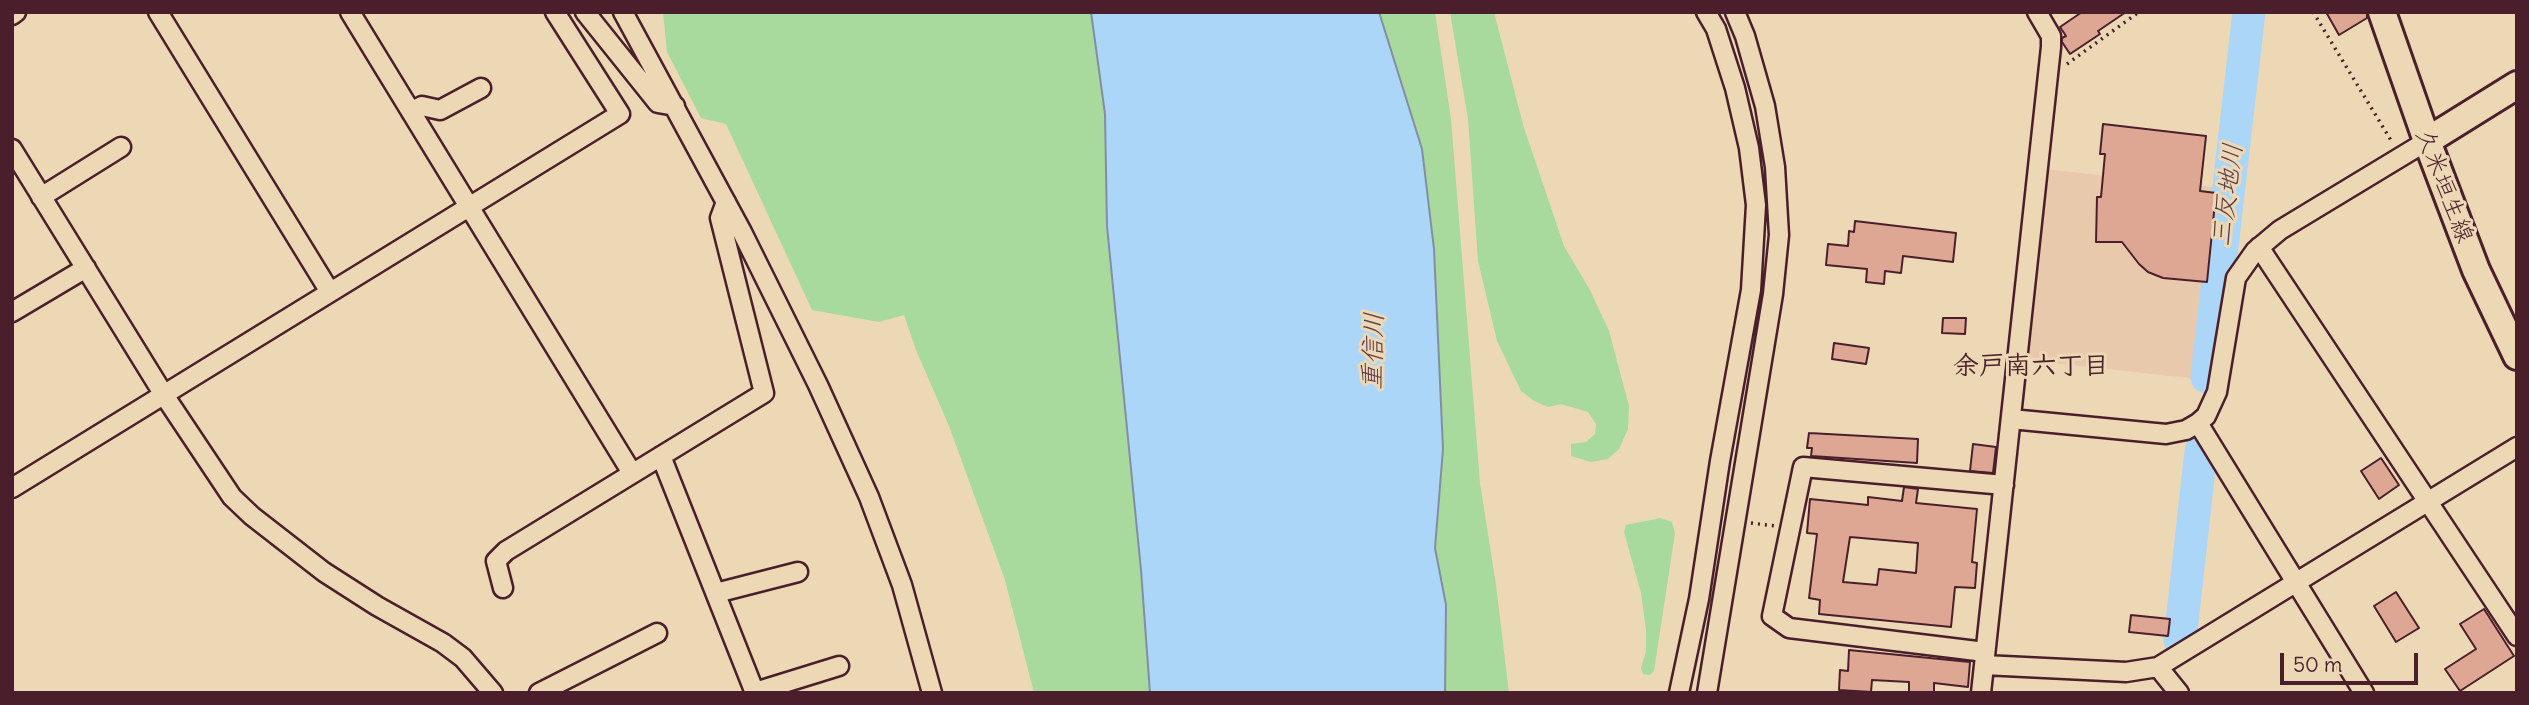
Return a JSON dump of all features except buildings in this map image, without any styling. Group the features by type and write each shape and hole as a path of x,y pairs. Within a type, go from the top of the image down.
{"main road":[{"name":"久米垣生線","path":"2382,12 2476,270 2517,356"},
{"path":"2427,141 2517,85"}],"street":[{"path":"158,12 330,292"},
{"path":"350,12 632,473"},
{"path":"14,483 164,395 620,114 555,12"},
{"path":"585,12 659,103 675,106"},
{"path":"623,12 726,202 818,385 869,497 902,585 932,693"},
{"path":"1679,693 1699,599 1720,461 1751,290 1756,205 1749,148 1738,100 1715,21 1706,12"},
{"path":"1707,693 1773,294 1779,235 1775,167 1765,107 1745,36 1735,12"},
{"path":"1981,693 2049,67 2050,36 2043,14"},
{"path":"411,112 422,106 440,110 481,88"},
{"path":"2011,419 2166,434 2186,430 2198,423 2206,416 2217,392 2236,278 2259,247 2280,230 2427,141"},
{"path":"41,197 121,147"},
{"path":"12,149 164,395 232,497 324,572 443,643 463,658 493,693"},
{"path":"503,588 496,561 506,551 764,393 720,218 726,202"},
{"path":"2259,247 2517,636"},
{"path":"12,312 86,268"},
{"path":"2198,423 2364,693"},
{"path":"2004,485 1803,467 1772,616 1789,628 1985,658 2126,672 2158,667 2517,447"},
{"path":"661,456 755,692 839,666"},
{"path":"716,593 798,572"},
{"path":"539,693 657,633"},
{"path":"2158,667 2179,693"}],"path":[{"path":"2049,67 2061,68 2139,12"},
{"path":"2313,12 2401,156"}],"shaded area":[{"path":"2044,169 2219,188 2199,379 2024,360"}],"green space":[{"path":"663,12 1091,12 1105,114 1107,226 1141,570 1150,693 1034,693 1005,580 949,426 904,315 879,322 812,310 726,124 701,118 667,52"},
{"path":"1379,12 1435,12 1451,119 1480,483 1509,693 1445,693 1446,605 1435,548 1443,449 1434,249"},
{"path":"1450,12 1494,12 1524,128 1564,246 1590,290 1609,331 1629,406 1628,429 1619,449 1608,459 1591,462 1571,456 1571,444 1586,442 1595,434 1596,424 1588,412 1561,404 1548,407 1521,391 1497,341 1478,261 1468,119"},
{"path":"1660,518 1672,522 1675,533 1654,671 1650,675 1643,674 1641,668 1646,651 1646,630 1641,593 1624,532 1626,525"}],"water":[{"name":"重信川","path":"1091,12 1379,12 1422,149 1434,249 1443,449 1435,548 1446,605 1445,693 1150,693 1141,570 1107,226 1105,114"}],"waterway":[{"name":"三反地川","path":"2207,377 2249,12"},
{"name":"三反地川","path":"2180,640 2201,451"}],"district":[{"name":"余戸南六丁目","path":"2031,367"}]}
